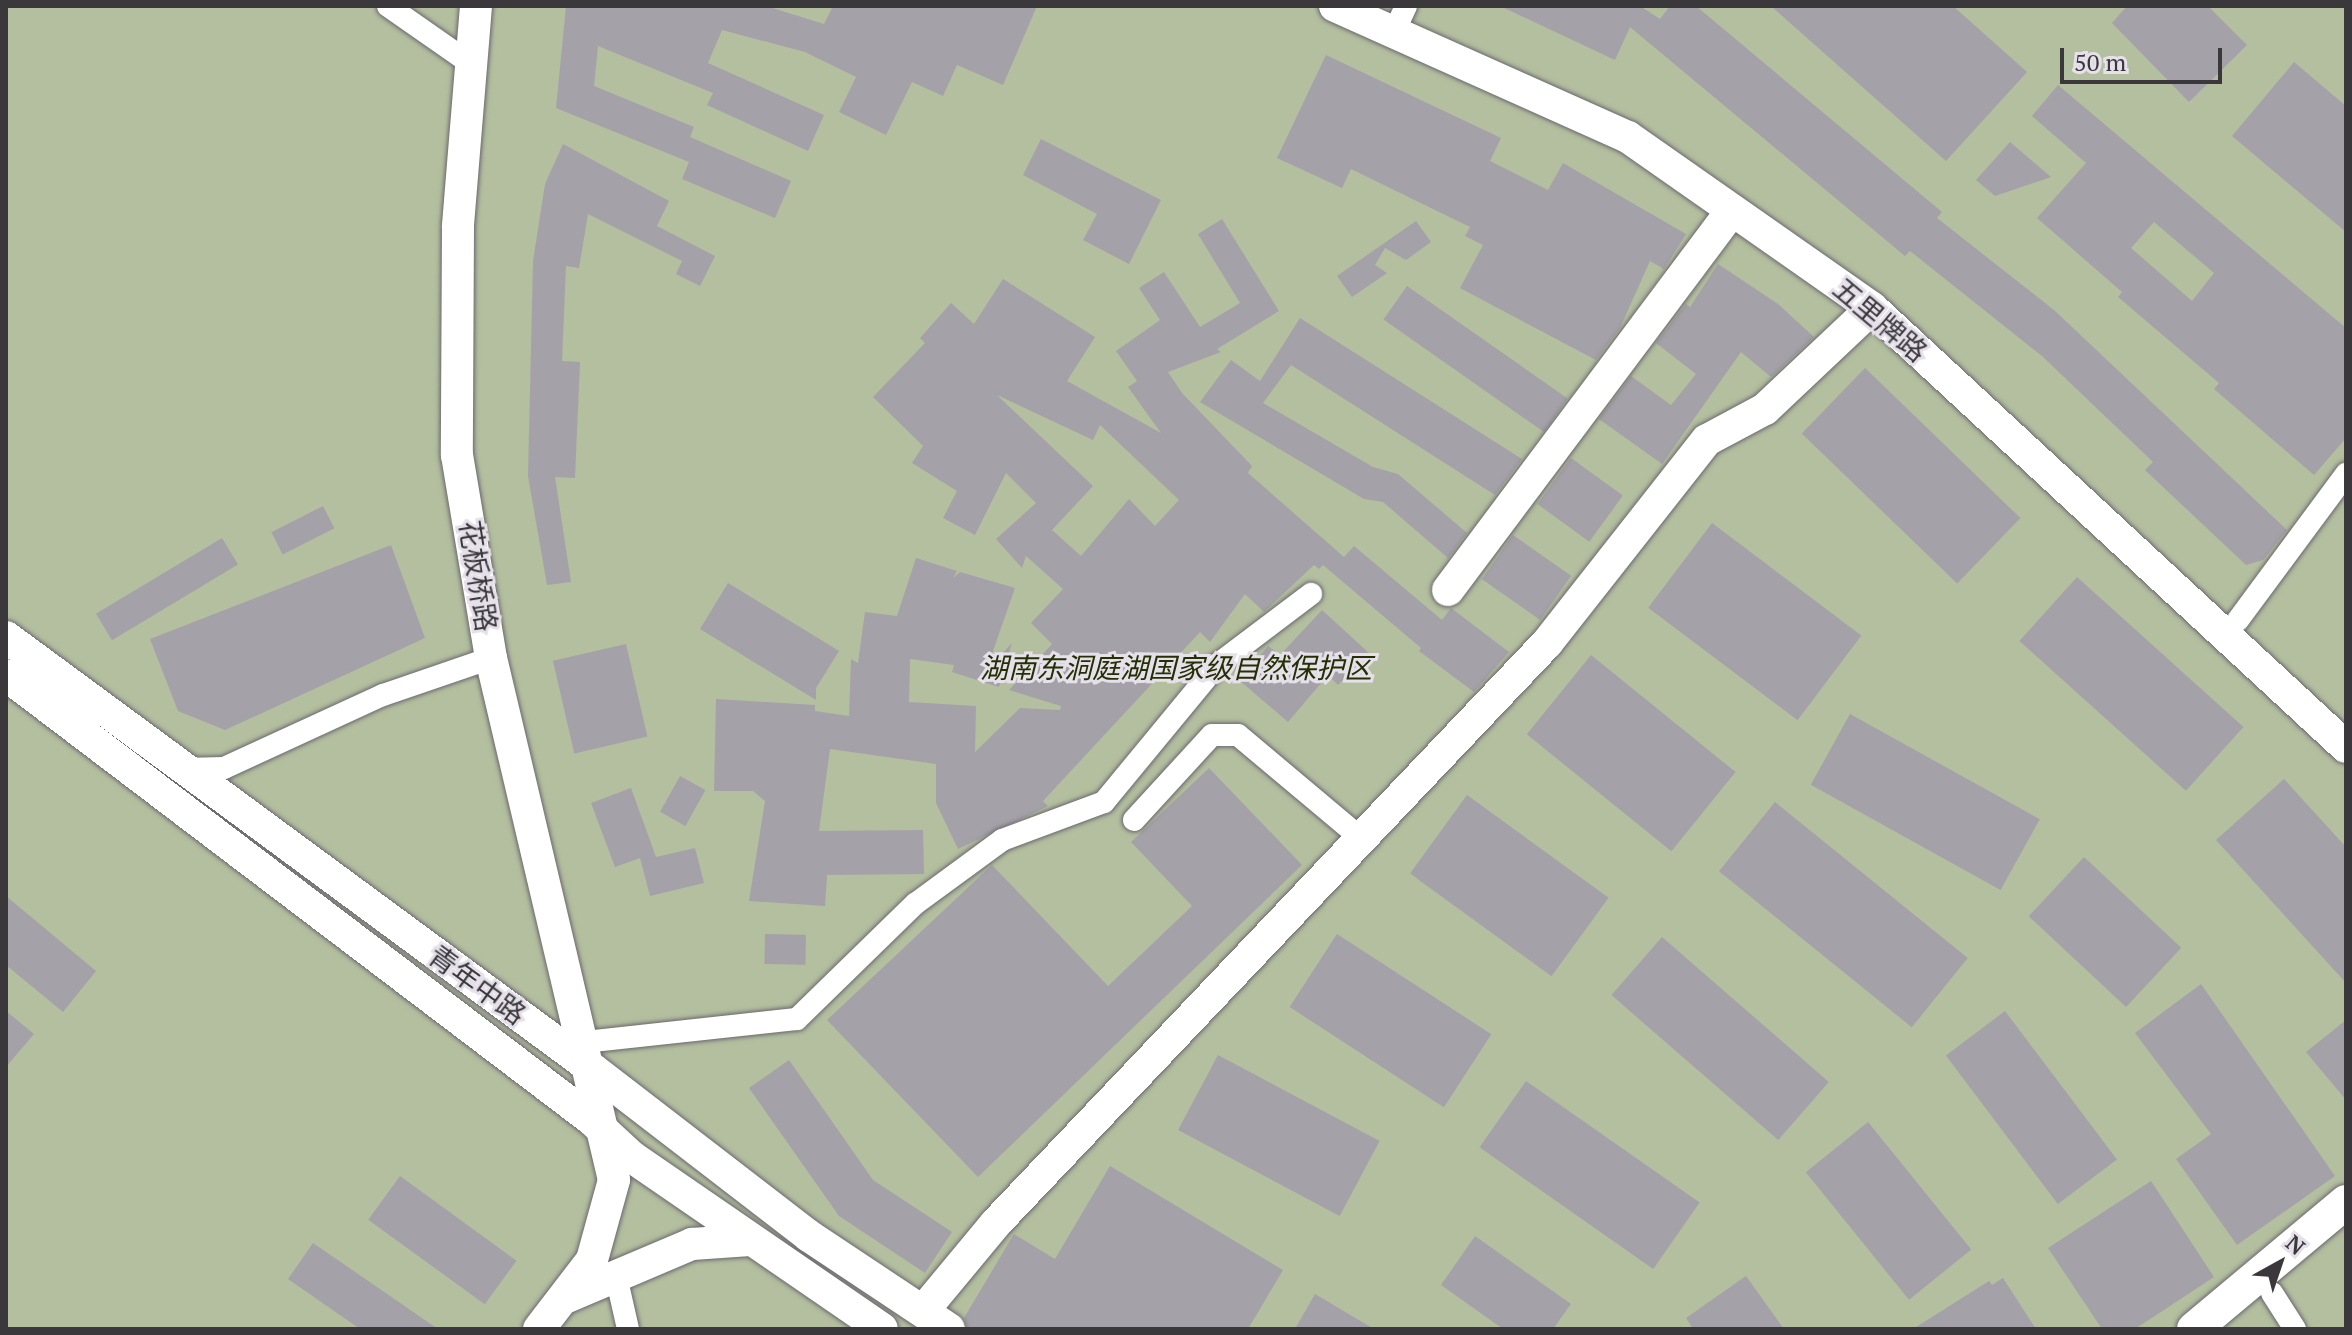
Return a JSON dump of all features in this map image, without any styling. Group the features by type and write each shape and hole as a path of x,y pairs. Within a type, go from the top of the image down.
{"main road":[{"name":"花板桥路","path":"476,6 458,227 457,455 491,658 588,1055 614,1180 592,1260 567,1297 539,1329"},
{"name":"五里牌路","path":"1335,6 1396,15 1638,120 1885,293 2346,720"},
{"name":"五里牌路","path":"1396,15 1628,137 1872,308 2346,747"},
{"path":"1448,590 1732,210"},
{"path":"923,1311 996,1223 1362,839 1455,734 1547,643 1707,440 1765,409 1872,308"},
{"name":"青年中路","path":"6,637 179,769 588,1055 809,1236 949,1329"},
{"name":"青年中路","path":"6,675 606,1133 750,1240 882,1329"},
{"path":"2194,1329 2346,1202"},
{"path":"2229,1329 2346,1232"},
{"path":"567,1297 692,1244 750,1240"}],"street":[{"path":"388,6 471,64"},
{"path":"2238,620 2346,474"},
{"path":"588,1055 797,1019 915,904 1002,840 1104,802 1217,665 1311,594"},
{"path":"179,769 224,768 383,695 491,658"},
{"path":"1134,820 1212,735 1238,735 1362,839"},
{"path":"616,1276 628,1329"},
{"path":"2272,1293 2295,1329"}],"green space":[{"name":"湖南东洞庭湖国家级自然保护区","path":"6,6 2346,6 2346,1329 6,1329"}],"building":[{"path":"566,6 766,6 824,24 833,6 1037,6 1003,85 957,65 943,96 912,82 886,135 839,112 856,77 805,52 722,30 708,63 824,115 808,151 707,105 713,93 598,46 594,86 694,127 690,137 791,181 775,218 682,179 689,162 556,108"},
{"path":"1500,6 1640,6 1660,19 1670,6 1696,6 1942,212 1937,218 2054,310 2287,530 2263,560 2246,565 2145,470 2153,462 2042,356 1910,251 1905,256 1630,27 1615,60"},
{"path":"1771,6 1953,6 2027,72 1946,161"},
{"path":"2127,6 2208,6 2247,45 2189,102 2112,23"},
{"path":"1326,55 1501,138 1490,161 1548,190 1563,163 1686,234 1664,269 1650,261 1620,328 1596,360 1460,288 1483,245 1465,236 1470,227 1351,169 1342,188 1277,158"},
{"path":"2294,62 2346,106 2346,232 2232,136"},
{"path":"2058,85 2346,328 2346,438 2314,475 2214,389 2219,383 2118,297 2122,292 2037,218 2086,163 2032,116","holes":["2154,222 2214,273 2192,301 2131,248"]},
{"path":"1041,139 1161,200 1129,264 1083,240 1097,214 1023,175"},
{"path":"2010,142 2051,177 1995,196 1976,180"},
{"path":"563,144 669,201 657,226 715,256 700,286 676,274 682,261 588,214 579,268 566,266 562,361 580,362 575,478 555,477 571,582 547,585 528,476 533,261 545,184"},
{"path":"1222,219 1279,311 1217,349 1221,352 1168,372 1182,393 1252,466 1248,473 1344,557 1354,546 1442,620 1451,608 1509,652 1474,692 1419,651 1421,648 1323,565 1319,569 1314,565 1264,612 1245,594 1210,642 1200,632 1043,801 1048,806 958,849 936,803 936,764 830,749 819,831 923,830 924,874 827,875 825,906 749,901 765,801 753,791 714,791 716,699 815,705 815,711 849,716 851,659 858,663 865,612 897,616 916,558 957,571 953,578 960,572 1015,588 986,671 1012,643 999,687 952,672 954,665 910,659 909,702 976,706 975,752 1020,708 1060,710 1061,706 1009,690 1052,644 1031,623 1063,589 1026,556 1022,568 996,539 1036,503 1006,473 975,535 943,518 957,491 912,463 923,446 873,397 925,343 920,338 951,303 974,324 1003,279 1095,337 1067,381 1161,433 1128,387 1137,381 1116,351 1160,320 1139,288 1164,272 1200,327 1240,303 1198,234","holes":["997,395 1093,440 1100,425 1179,500 1155,526 1129,499 1081,556 1052,530 1093,486"]},
{"path":"1416,221 1431,242 1406,260 1385,248 1375,265 1387,273 1352,297 1337,276"},
{"path":"1718,264 1778,304 1814,337 1771,377 1741,352 1662,464 1599,419 1631,376 1671,405 1696,374 1656,343 1686,304 1690,307"},
{"path":"1407,286 1568,398 1544,432 1383,320"},
{"path":"1300,318 1522,459 1495,495 1291,365 1263,403 1373,467 1398,474 1467,533 1448,558 1383,502 1364,499 1200,402 1231,360 1260,381"},
{"path":"1865,368 2020,518 1957,584 1802,433"},
{"path":"1571,458 1623,496 1589,542 1537,504"},
{"path":"323,506 334,528 283,555 271,532"},
{"path":"1712,523 1861,636 1798,720 1648,608"},
{"path":"1513,535 1571,576 1540,620 1482,579"},
{"path":"222,538 238,565 112,640 96,614"},
{"path":"391,545 425,638 225,730 178,711 150,639"},
{"path":"2077,577 2243,727 2186,791 2019,641"},
{"path":"728,583 839,651 816,688 816,700 700,629"},
{"path":"1322,610 1369,653 1338,685 1328,675 1288,722 1239,680 1268,646 1280,655"},
{"path":"626,644 647,737 574,753 553,661"},
{"path":"1591,655 1736,772 1671,851 1527,734"},
{"path":"1850,714 2040,819 2001,890 1811,785"},
{"path":"1209,768 1302,865 978,1177 827,1020 992,865 1108,986 1192,906 1131,842"},
{"path":"680,776 705,790 685,826 660,812"},
{"path":"2284,779 2346,847 2346,983 2216,840"},
{"path":"631,788 656,857 695,848 704,883 650,896 640,858 615,867 591,803"},
{"path":"1467,795 1609,898 1552,976 1410,873"},
{"path":"1775,802 1968,958 1912,1027 1719,871"},
{"path":"2084,857 2181,948 2126,1007 2029,916"},
{"path":"6,896 96,971 63,1012 6,965"},
{"path":"765,934 806,935 805,965 764,964"},
{"path":"1337,934 1491,1034 1444,1107 1290,1007"},
{"path":"1662,937 1829,1082 1778,1140 1611,995"},
{"path":"2201,984 2335,1176 2237,1245 2176,1159 2211,1134 2135,1033"},
{"path":"6,1011 34,1034 6,1067"},
{"path":"2005,1011 2117,1160 2058,1204 1946,1056"},
{"path":"2346,1020 2346,1100 2306,1052"},
{"path":"1218,1055 1380,1141 1340,1216 1178,1130"},
{"path":"789,1060 873,1180 952,1232 925,1273 839,1216 749,1088"},
{"path":"1526,1081 1700,1203 1653,1269 1480,1147"},
{"path":"1868,1122 1971,1249 1909,1300 1806,1172"},
{"path":"1110,1166 1283,1270 1248,1329 967,1327 964,1318 1014,1234 1055,1259"},
{"path":"400,1176 516,1261 485,1304 368,1220"},
{"path":"2151,1181 2214,1277 2135,1329 2102,1329 2048,1248"},
{"path":"1475,1236 1571,1304 1553,1329 1503,1329 1441,1285"},
{"path":"313,1243 438,1329 360,1329 288,1279"},
{"path":"1746,1276 1784,1329 1693,1329 1686,1318"},
{"path":"2003,1278 2036,1329 1913,1329 1989,1281 1992,1285"},
{"path":"1315,1294 1374,1329 1295,1329"}]}
